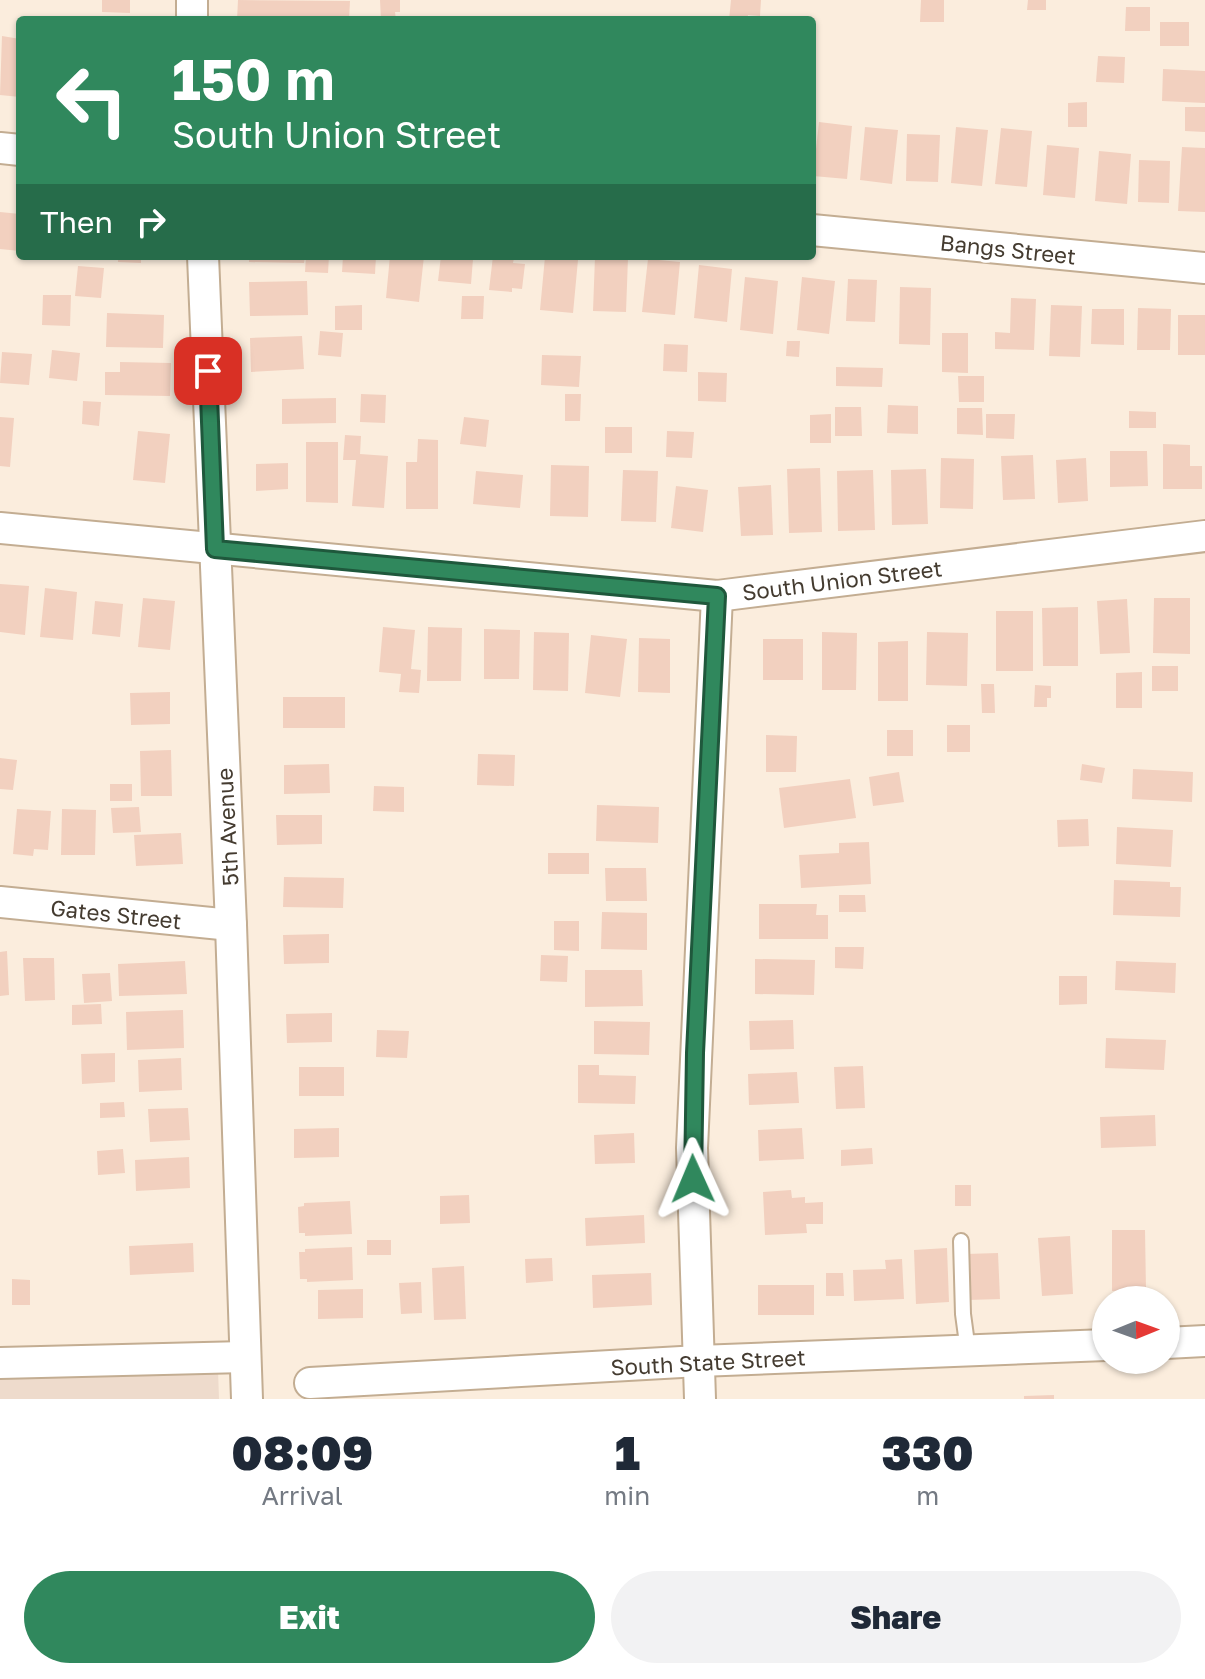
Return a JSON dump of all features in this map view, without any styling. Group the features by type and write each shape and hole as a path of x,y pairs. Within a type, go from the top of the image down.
{"street":[{"name":"Bangs Street","path":"816,230 1205,268"},
{"name":"5th Avenue","path":"203,260 247,1399"},
{"name":"South Union Street","path":"0,528 717,596 1205,536"},
{"path":"700,1399 692,1148 717,596"},
{"name":"Gates Street","path":"0,902 231,925"},
{"path":"1180,1342 1205,1341"},
{"name":"South State Street","path":"310,1383 699,1361 1092,1346"},
{"path":"0,1363 245,1357"}],"lane":[{"path":"961,1241 963,1314 968,1351"}],"shaded area":[{"path":"218,1370 219,1399 0,1399 0,1377"}],"building":[{"path":"102,0 130,0 130,13 102,12"},
{"path":"238,0 350,1 349,16 237,16"},
{"path":"380,0 400,0 400,12 395,12 396,16 381,16"},
{"path":"731,0 761,0 760,16 729,16"},
{"path":"921,0 944,0 944,22 920,22"},
{"path":"1028,0 1046,0 1046,10 1027,10"},
{"path":"1126,7 1150,7 1150,31 1125,31"},
{"path":"1160,22 1189,22 1189,46 1160,46"},
{"path":"2,36 16,38 16,97 0,95"},
{"path":"1098,56 1125,57 1124,83 1096,82"},
{"path":"1163,69 1205,71 1205,103 1162,101"},
{"path":"1087,102 1087,127 1068,127 1068,103"},
{"path":"1185,107 1205,107 1205,132 1185,131"},
{"path":"819,122 852,126 847,179 816,176"},
{"path":"865,127 898,130 892,184 860,180"},
{"path":"956,127 988,130 982,186 951,183"},
{"path":"1001,128 1032,131 1027,187 995,184"},
{"path":"907,134 940,135 938,182 906,181"},
{"path":"1047,145 1079,148 1075,198 1043,195"},
{"path":"1182,147 1205,148 1205,212 1178,211"},
{"path":"1099,151 1131,154 1127,204 1095,201"},
{"path":"1139,160 1170,161 1169,203 1138,202"},
{"path":"0,212 16,214 16,251 0,249"},
{"path":"118,260 141,260 141,263"},
{"path":"249,260 304,260 304,263"},
{"path":"306,260 329,260 328,273 305,272"},
{"path":"343,260 376,260 375,274 342,272"},
{"path":"390,260 424,260 419,302 386,298"},
{"path":"441,260 473,260 471,284 438,281"},
{"path":"493,260 514,260 513,263 525,264 522,289 512,288 512,292 489,290"},
{"path":"545,260 578,260 573,313 540,310"},
{"path":"595,260 628,260 626,312 593,311"},
{"path":"648,260 680,262 675,315 642,312"},
{"path":"699,265 732,269 727,322 694,318"},
{"path":"78,266 104,268 101,298 75,296"},
{"path":"745,277 778,281 773,334 740,330"},
{"path":"802,277 835,281 829,334 797,330"},
{"path":"848,279 877,280 875,322 846,321"},
{"path":"307,281 308,315 250,316 249,282"},
{"path":"900,287 931,288 930,345 899,344"},
{"path":"43,295 71,295 70,326 42,325"},
{"path":"462,296 484,296 483,319 461,319"},
{"path":"1011,298 1036,299 1034,350 995,349 995,332 1010,333"},
{"path":"362,305 362,330 335,330 335,306"},
{"path":"1051,305 1082,306 1080,357 1049,356"},
{"path":"1138,308 1171,309 1170,350 1137,350"},
{"path":"1092,309 1124,309 1124,345 1091,344"},
{"path":"107,313 164,315 163,348 106,347"},
{"path":"1178,315 1205,315 1205,355 1178,355"},
{"path":"320,331 343,333 341,357 318,355"},
{"path":"942,333 968,333 968,373 942,372"},
{"path":"302,336 304,369 251,372 250,338"},
{"path":"787,341 800,341 799,357 786,356"},
{"path":"664,344 688,345 687,372 663,371"},
{"path":"52,350 80,353 77,381 49,378"},
{"path":"2,352 32,354 29,385 0,383"},
{"path":"542,355 581,356 579,387 541,385"},
{"path":"120,362 171,363 170,396 105,395 105,372 120,372"},
{"path":"836,367 883,368 882,387 836,386"},
{"path":"698,372 727,373 726,402 698,401"},
{"path":"958,376 984,376 984,402 959,402"},
{"path":"361,394 386,395 385,423 360,422"},
{"path":"565,394 581,394 580,421 565,421"},
{"path":"336,398 336,423 282,424 282,399"},
{"path":"83,401 101,402 99,426 82,424"},
{"path":"888,405 918,406 918,434 887,433"},
{"path":"835,407 861,407 862,436 835,436"},
{"path":"957,408 982,408 983,435 957,434"},
{"path":"1129,411 1156,412 1156,428 1129,428"},
{"path":"831,414 831,443 810,443 810,415"},
{"path":"986,414 1015,414 1014,439 986,438"},
{"path":"0,417 14,418 10,467 0,466"},
{"path":"464,417 489,420 486,447 460,444"},
{"path":"605,427 632,427 632,453 605,453"},
{"path":"138,431 170,434 165,483 133,480"},
{"path":"667,431 694,432 692,458 666,457"},
{"path":"345,435 361,436 360,454 388,456 384,508 352,506 356,460 343,460"},
{"path":"418,439 438,440 438,509 406,509 406,462 417,462"},
{"path":"306,442 338,442 338,503 306,502"},
{"path":"1163,444 1190,445 1190,466 1202,466 1202,489 1163,489"},
{"path":"1110,451 1147,451 1148,486 1110,487"},
{"path":"1033,455 1035,499 1003,500 1001,456"},
{"path":"941,458 974,459 973,509 940,508"},
{"path":"1086,458 1088,501 1058,503 1056,460"},
{"path":"288,463 288,489 256,491 256,464"},
{"path":"551,465 589,466 588,517 550,516"},
{"path":"820,468 822,532 789,533 787,469"},
{"path":"926,469 928,524 892,525 891,470"},
{"path":"623,470 658,471 656,522 621,521"},
{"path":"873,470 875,530 838,531 837,471"},
{"path":"476,471 523,475 520,508 473,504"},
{"path":"771,485 773,535 741,536 738,487"},
{"path":"676,486 708,490 703,532 671,528"},
{"path":"0,584 29,586 25,635 0,632"},
{"path":"45,588 77,592 73,640 40,637"},
{"path":"143,598 175,601 170,650 138,647"},
{"path":"1154,598 1190,598 1190,654 1153,653"},
{"path":"1127,599 1130,653 1100,654 1097,601"},
{"path":"95,601 123,604 120,637 92,634"},
{"path":"1078,607 1078,666 1043,666 1042,608"},
{"path":"996,611 1033,611 1033,671 996,671"},
{"path":"383,627 415,630 411,669 421,670 419,693 399,692 401,674 379,672"},
{"path":"428,627 462,628 461,681 427,681"},
{"path":"484,629 520,630 519,679 484,679"},
{"path":"534,632 569,633 568,691 533,690"},
{"path":"822,632 857,633 856,690 822,690"},
{"path":"927,632 968,633 967,686 926,685"},
{"path":"591,635 627,639 620,697 585,693"},
{"path":"639,638 670,639 670,693 638,692"},
{"path":"763,639 803,639 803,680 763,680"},
{"path":"908,641 908,701 878,701 878,642"},
{"path":"1152,666 1178,666 1178,691 1152,691"},
{"path":"1142,672 1142,708 1116,708 1116,673"},
{"path":"981,684 994,684 995,713 982,713"},
{"path":"1035,685 1051,686 1047,707 1034,707"},
{"path":"170,692 170,724 131,725 130,693"},
{"path":"283,697 345,697 345,728 283,728"},
{"path":"947,725 970,725 970,752 947,752"},
{"path":"887,730 913,730 913,756 887,756"},
{"path":"766,735 797,736 796,772 766,772"},
{"path":"171,750 172,796 141,796 140,751"},
{"path":"478,754 515,755 514,786 477,785"},
{"path":"0,758 17,760 13,790 0,789"},
{"path":"329,764 330,793 284,794 284,765"},
{"path":"1082,764 1105,768 1102,783 1080,780"},
{"path":"1133,769 1193,772 1192,802 1132,799"},
{"path":"899,772 904,802 873,806 869,777"},
{"path":"850,779 856,818 784,828 779,788"},
{"path":"110,784 132,784 132,801 110,801"},
{"path":"374,786 404,787 404,812 373,811"},
{"path":"597,805 659,807 658,843 596,841"},
{"path":"139,807 141,832 113,833 111,808"},
{"path":"17,809 51,811 48,850 34,849 33,856 13,854"},
{"path":"62,809 96,810 95,855 61,855"},
{"path":"276,815 322,815 322,844 277,845"},
{"path":"1088,819 1089,846 1058,847 1057,820"},
{"path":"1117,827 1173,830 1171,867 1116,864"},
{"path":"181,833 183,864 136,866 134,835"},
{"path":"869,842 871,884 801,888 799,855 839,853 839,843"},
{"path":"548,853 589,853 589,874 548,874"},
{"path":"605,868 646,868 647,901 606,901"},
{"path":"284,877 344,878 343,908 283,907"},
{"path":"1114,880 1170,882 1170,887 1181,887 1180,917 1113,915"},
{"path":"839,895 865,895 866,912 839,912"},
{"path":"759,904 817,904 816,915 828,915 828,939 759,939"},
{"path":"602,912 647,913 647,950 601,949"},
{"path":"554,921 579,921 579,951 554,950"},
{"path":"329,934 329,963 284,964 283,935"},
{"path":"835,947 864,947 863,969 835,968"},
{"path":"7,951 9,995 0,996 0,952"},
{"path":"541,955 568,956 567,982 540,981"},
{"path":"23,958 54,958 55,1000 25,1001"},
{"path":"755,959 815,960 814,995 755,994"},
{"path":"185,961 187,994 119,996 118,964"},
{"path":"1116,961 1176,963 1175,993 1115,990"},
{"path":"585,970 642,970 643,1006 585,1007"},
{"path":"110,973 112,1001 84,1003 82,974"},
{"path":"1059,976 1087,976 1087,1004 1059,1005"},
{"path":"101,1004 102,1024 72,1025 72,1005"},
{"path":"183,1010 184,1048 127,1050 126,1012"},
{"path":"332,1013 332,1042 287,1043 286,1014"},
{"path":"793,1020 794,1049 750,1050 749,1021"},
{"path":"594,1021 650,1022 649,1055 594,1054"},
{"path":"377,1030 409,1031 407,1058 376,1057"},
{"path":"1106,1038 1166,1040 1164,1070 1105,1068"},
{"path":"115,1053 115,1082 82,1084 81,1054"},
{"path":"181,1058 182,1090 139,1092 138,1060"},
{"path":"578,1065 599,1065 599,1075 636,1076 635,1104 578,1103"},
{"path":"863,1066 865,1108 836,1109 834,1067"},
{"path":"299,1067 344,1067 344,1096 299,1096"},
{"path":"797,1072 799,1103 749,1105 748,1074"},
{"path":"124,1102 125,1117 100,1118 100,1103"},
{"path":"188,1108 190,1140 150,1142 148,1109"},
{"path":"1155,1115 1156,1146 1101,1148 1100,1117"},
{"path":"339,1128 339,1157 294,1158 294,1129"},
{"path":"802,1128 804,1159 759,1161 758,1130"},
{"path":"634,1133 635,1163 595,1164 594,1135"},
{"path":"872,1148 873,1164 841,1166 841,1150"},
{"path":"123,1149 125,1173 98,1175 97,1151"},
{"path":"189,1157 190,1188 136,1191 135,1160"},
{"path":"955,1185 971,1185 971,1206 955,1206"},
{"path":"791,1190 792,1198 805,1197 805,1203 823,1202 823,1224 806,1224 807,1233 765,1235 763,1192"},
{"path":"469,1195 470,1223 440,1224 440,1196"},
{"path":"350,1201 352,1234 305,1236 305,1233 299,1233 298,1207 304,1206 304,1203"},
{"path":"644,1215 645,1243 586,1246 585,1218"},
{"path":"1112,1230 1145,1230 1146,1286 1112,1286"},
{"path":"1070,1236 1073,1294 1042,1296 1038,1238"},
{"path":"367,1240 391,1240 391,1255 367,1255"},
{"path":"193,1243 194,1272 130,1275 129,1246"},
{"path":"352,1247 353,1280 307,1282 307,1279 300,1279 299,1252 305,1252 305,1249"},
{"path":"947,1248 949,1302 916,1304 914,1250"},
{"path":"998,1253 1000,1299 968,1300 966,1254"},
{"path":"552,1258 553,1281 526,1283 525,1259"},
{"path":"902,1259 904,1299 854,1301 853,1270 886,1269 885,1260"},
{"path":"464,1266 466,1319 434,1320 432,1268"},
{"path":"651,1273 652,1305 593,1308 592,1275"},
{"path":"826,1273 843,1273 844,1296 826,1296"},
{"path":"12,1279 30,1280 30,1305 12,1305"},
{"path":"421,1282 422,1313 401,1314 399,1283"},
{"path":"758,1285 814,1285 814,1315 758,1315"},
{"path":"363,1289 363,1318 318,1319 318,1290"},
{"path":"1054,1395 1054,1399 1024,1399 1024,1396"}],"route":[{"path":"208,371 215,549 717,596 695,1053 693,1179"}]}
